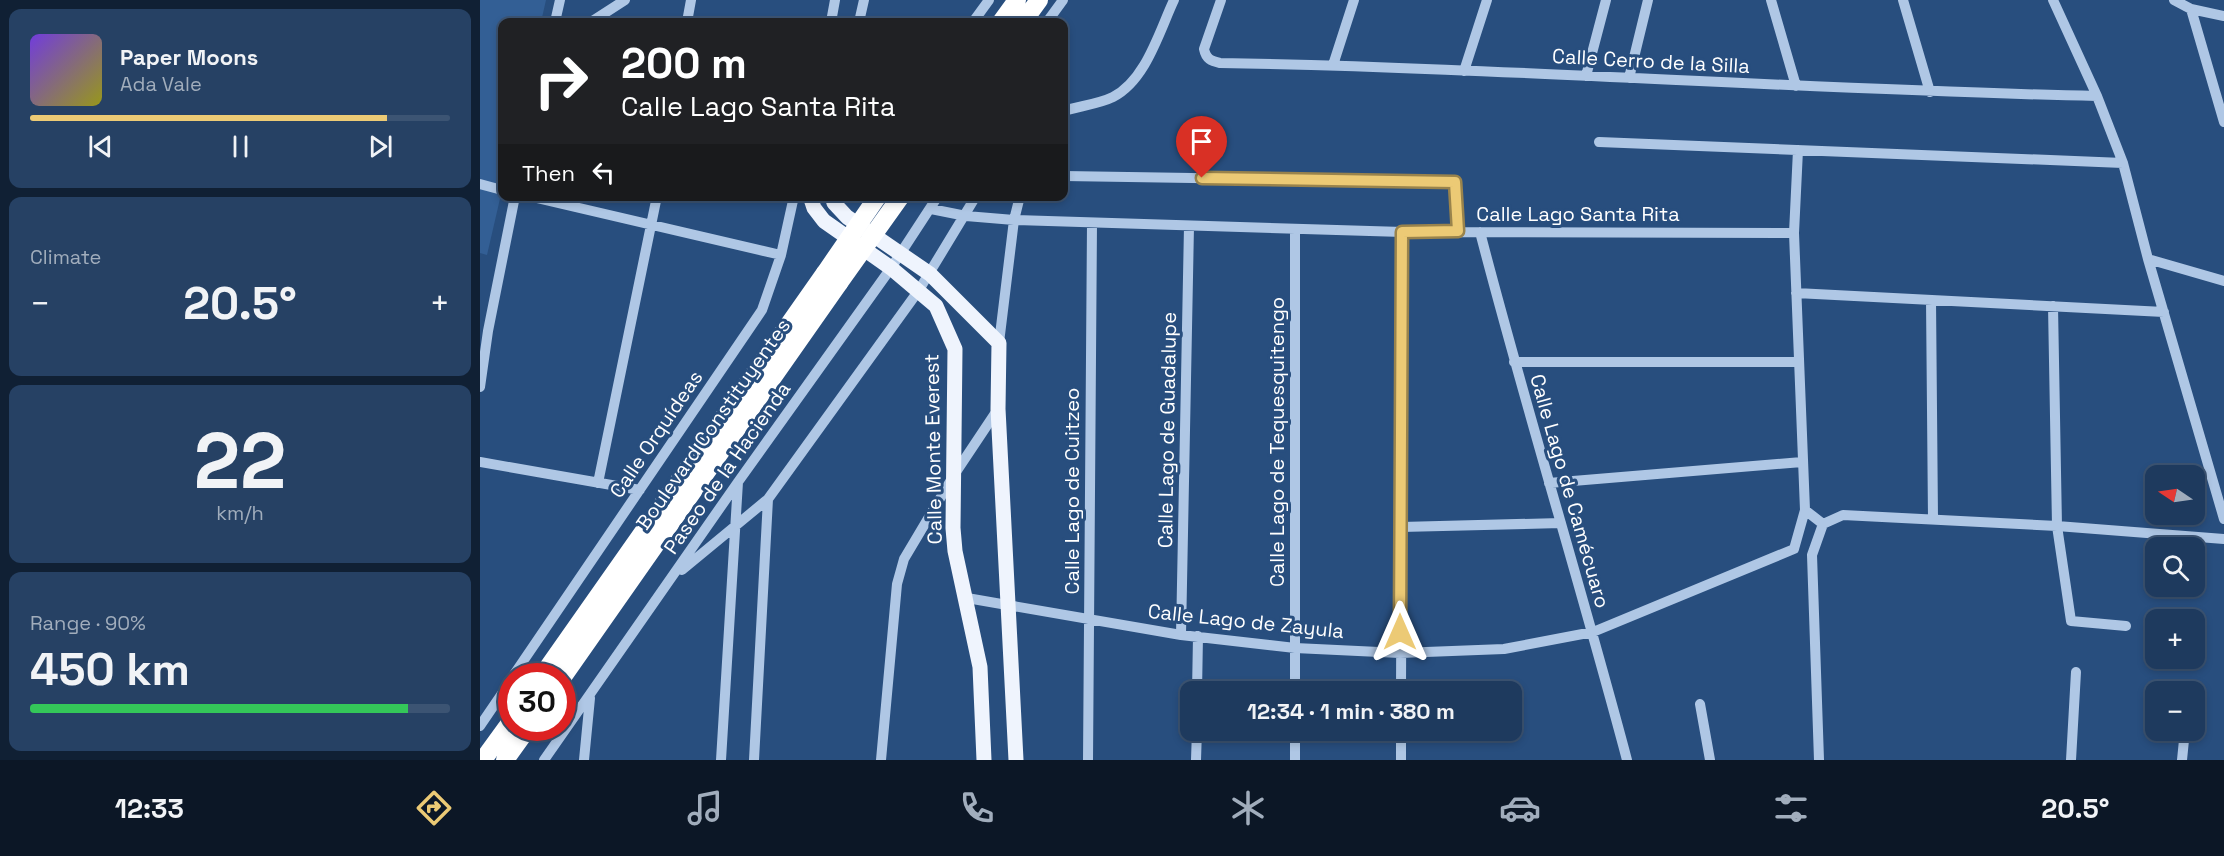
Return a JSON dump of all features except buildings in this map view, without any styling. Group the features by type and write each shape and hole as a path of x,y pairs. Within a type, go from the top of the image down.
{"highway":[{"path":"1004,18 1017,0"},
{"path":"1026,18 1039,0"},
{"name":"Boulevard Constituyentes","path":"572,663 832,278 875,201"},
{"name":"Boulevard Constituyentes","path":"551,663 832,278 897,201"},
{"path":"483,760 498,739"},
{"path":"505,760 519,741"}],"main road":[{"name":"Calle Monte Everest","path":"812,201 824,221 891,268 936,306 956,349 953,528 955,551 967,598 980,667 984,760"},
{"path":"833,201 848,217 930,274 999,343 998,410 1016,760"}],"street":[{"path":"556,18 560,0"},
{"path":"597,18 626,0"},
{"path":"688,18 691,0"},
{"path":"832,18 835,0"},
{"path":"860,18 864,0"},
{"path":"977,18 989,0"},
{"path":"1050,18 1063,0"},
{"path":"1068,110 1111,98 1128,87 1142,69 1174,0"},
{"name":"Calle Cerro de la Silla","path":"1221,0 1204,50 1206,57 1220,63 1334,65 1930,92 2097,96"},
{"path":"1334,65 1354,0"},
{"path":"1464,71 1487,0"},
{"path":"1586,76 1606,0"},
{"path":"1629,78 1648,0"},
{"path":"1771,0 1796,86"},
{"path":"1904,0 1930,92"},
{"path":"2053,0 2097,96 2123,162 2148,259 2224,519"},
{"path":"2174,0 2192,9 2224,16"},
{"path":"2192,9 2224,122"},
{"path":"1599,142 2123,162"},
{"path":"1798,150 1794,233 1805,510 1794,549 1812,555"},
{"path":"1068,176 1455,182 1458,231"},
{"path":"480,184 498,189"},
{"path":"480,387 484,330 514,201"},
{"path":"550,201 781,255"},
{"path":"598,483 656,201"},
{"name":"Calle Orquídeas","path":"522,663 762,310 781,255 793,201"},
{"name":"Paseo de la Hacienda","path":"544,760 891,268 935,201"},
{"path":"672,578 768,500 930,274 974,201"},
{"path":"999,343 1014,220 1019,201"},
{"name":"Calle Lago Santa Rita","path":"931,209 966,216 1014,220 1402,232 1794,233"},
{"name":"Calle Lago de Cuitzeo","path":"1088,760 1092,223"},
{"name":"Calle Lago de Guadalupe","path":"1181,634 1189,226"},
{"name":"Calle Lago de Tequesquitengo","path":"1295,229 1295,681"},
{"path":"1401,681 1402,232"},
{"name":"Calle Lago de Camécuaro","path":"1480,232 1514,362 1593,632 1627,760"},
{"path":"2148,259 2224,281"},
{"path":"1796,293 2164,312"},
{"path":"1931,300 1933,519"},
{"path":"2053,306 2057,526 2071,621 2126,626"},
{"path":"1514,362 1799,362"},
{"path":"880,760 897,584 904,559 954,475 998,410"},
{"path":"480,462 640,490"},
{"path":"1549,483 1802,462"},
{"path":"721,760 738,482"},
{"path":"754,760 768,500"},
{"path":"1805,510 1822,524"},
{"path":"1819,760 1812,555 1822,524 1843,515 2057,526 2224,539"},
{"path":"1401,527 1561,523"},
{"name":"Calle Lago de Zayula","path":"967,598 1181,634 1295,648 1400,653 1504,649 1593,632 1794,549"},
{"path":"1197,681 1198,636"},
{"path":"2072,760 2076,672"},
{"path":"584,760 590,695"},
{"name":"Calle Orquídeas","path":"480,726 498,699"},
{"path":"1700,704 1710,760"},
{"path":"1196,760 1197,741"},
{"path":"1295,741 1295,760"},
{"path":"1401,741 1401,760"},
{"path":"2182,760 2184,741"}],"shaded area":[{"path":"480,0 546,0 542,18 498,18 499,201 487,255 480,253"}],"route":[{"path":"1202,178 1455,182 1458,231 1402,232 1400,632"}]}
